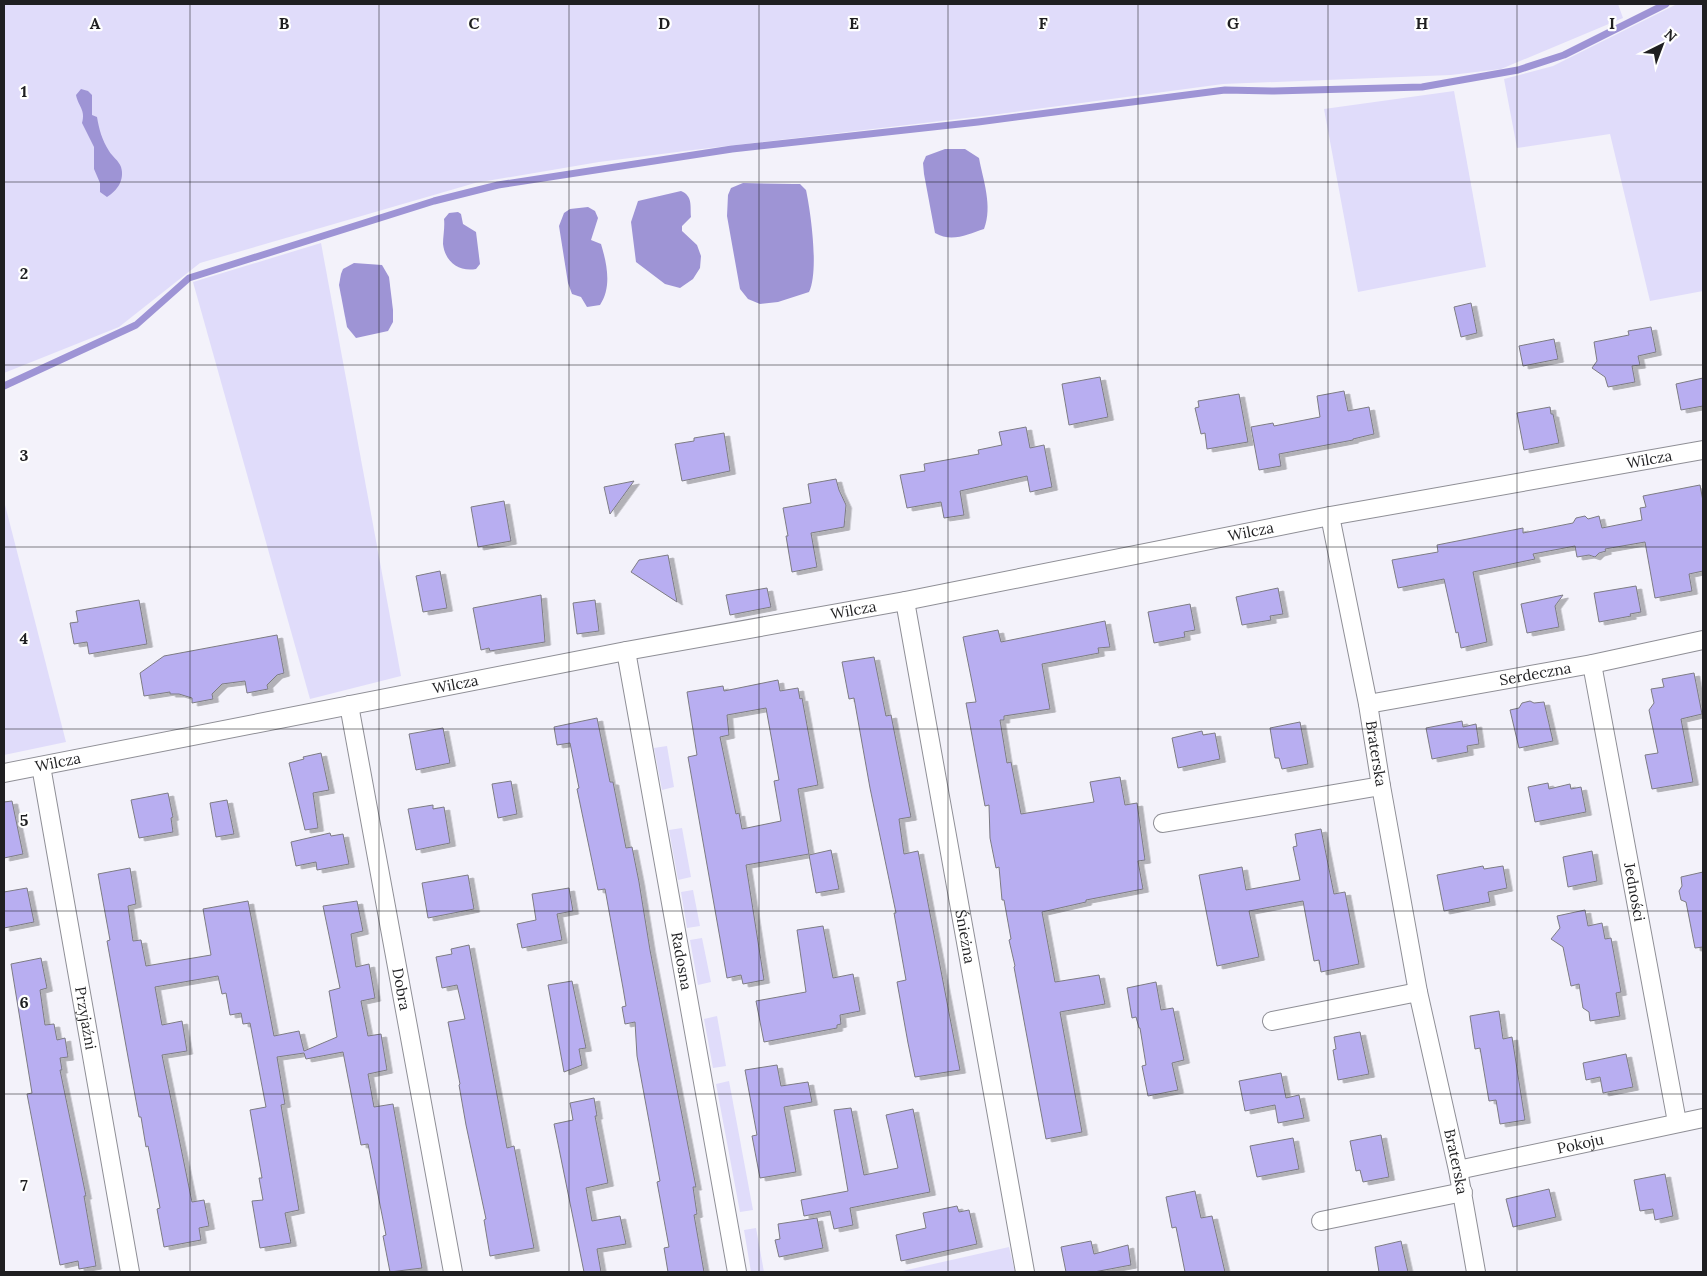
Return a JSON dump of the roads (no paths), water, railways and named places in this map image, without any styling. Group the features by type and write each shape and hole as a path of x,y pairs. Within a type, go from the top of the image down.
{"street":[{"name":"Wilcza","path":"4,773 626,651 905,602 1330,516 1703,450"},
{"name":"Braterska","path":"1330,516 1368,704 1418,992 1463,1192 1476,1272"},
{"name":"Śnieżna","path":"905,602 1025,1272"},
{"name":"Serdeczna","path":"1368,704 1592,664 1703,640"},
{"name":"Radosna","path":"626,651 737,1272"},
{"name":"Jedności","path":"1592,664 1677,1122"},
{"name":"Dobra","path":"349,705 453,1272"},
{"name":"Przyjaźni","path":"41,766 130,1272"},
{"path":"1163,823 1381,786"},
{"path":"1272,1021 1418,992"},
{"name":"Pokoju","path":"1458,1170 1703,1118"},
{"path":"1321,1221 1463,1192"}],"waterway":[{"path":"4,386 136,325 189,278 434,201 498,185 732,149 978,122 1225,90 1274,91 1422,87 1518,70 1564,55 1666,4"}]}
